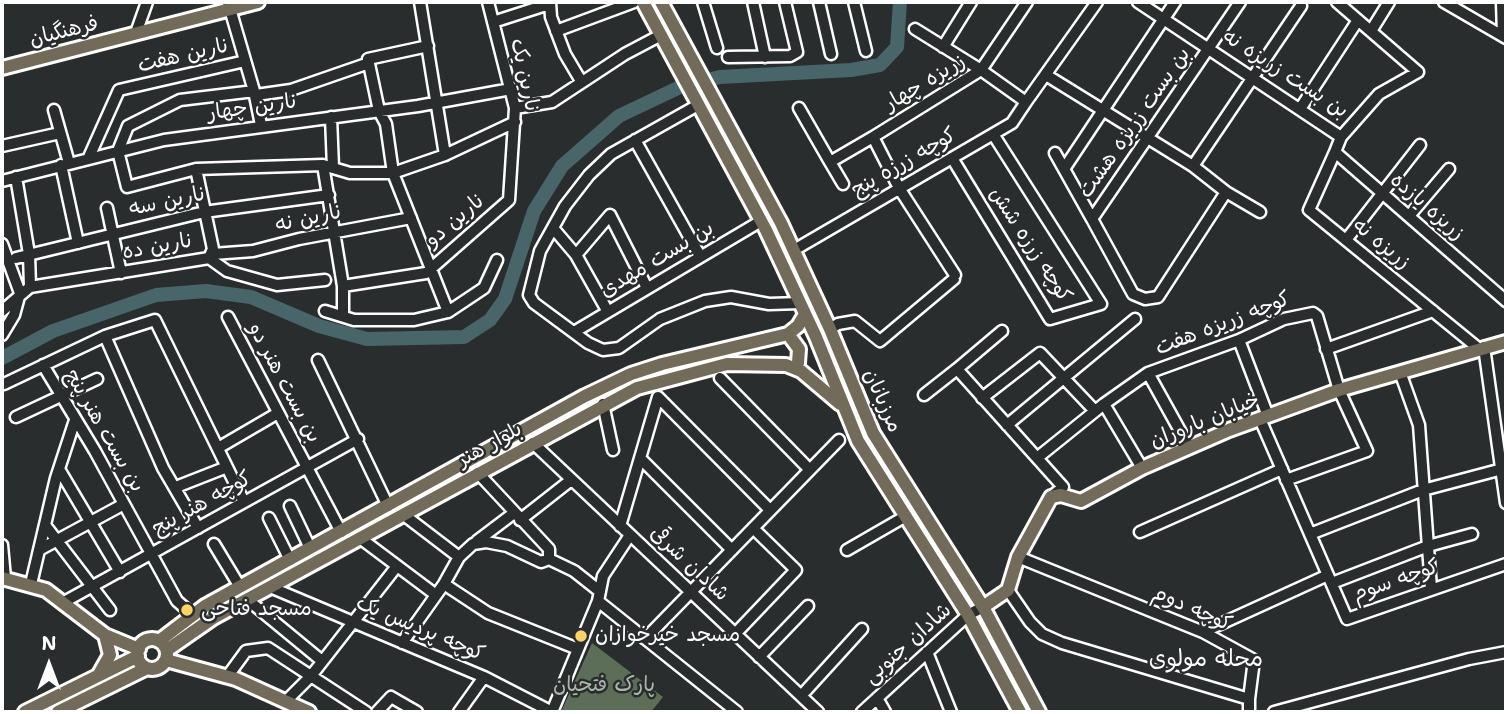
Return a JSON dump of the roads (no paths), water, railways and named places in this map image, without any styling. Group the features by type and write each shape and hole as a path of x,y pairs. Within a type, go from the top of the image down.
{"main road":[{"name":"فرهنگیان","path":"2,68 136,33 229,5 258,2"},
{"name":"مرزبانان","path":"643,2 761,221 802,308 858,441 968,615 1020,712"},
{"name":"مرزبانان","path":"661,2 794,250 873,433 982,607 1039,712"},
{"path":"802,308 798,326 788,334 799,349 798,363 794,368 844,407 860,401"},
{"name":"بلوار هنر","path":"164,650 192,614 631,374 693,355 761,343 788,334"},
{"name":"خیابان باروران","path":"1051,497 1061,495 1081,501 1142,468 1264,418 1339,390 1481,347 1506,342"},
{"name":"بلوار هنر","path":"164,650 213,618 636,388 706,367 757,363 794,368"},
{"path":"526,430 533,443"},
{"path":"982,607 1008,590 1018,557 1051,497"},
{"path":"3,578 31,584 64,601 105,635 138,652 147,668"},
{"path":"98,676 110,655 105,635"},
{"path":"25,712 98,676 138,652 147,640 164,650 287,700 309,712"},
{"path":"58,712 147,668 159,668 164,650"}],"street":[{"path":"136,33 147,2"},
{"path":"420,2 445,155"},
{"name":"نارین یک","path":"488,2 515,108 509,200"},
{"path":"556,32 634,2"},
{"path":"703,2 717,48"},
{"path":"753,2 765,57"},
{"path":"728,57 790,56 797,52 785,2"},
{"path":"819,2 831,54"},
{"path":"854,2 866,51"},
{"path":"943,47 971,2"},
{"path":"915,29 981,71 1027,2"},
{"path":"1026,102 1097,2"},
{"name":"بن بست زریزه نه","path":"1138,2 1341,137 1379,94 1418,72 1337,2"},
{"name":"بن بست زریزه هشت","path":"1064,169 1175,2"},
{"name":"بن بست زریزه هشت","path":"1055,153 1092,219 1150,138 1240,2"},
{"path":"1371,31 1389,2"},
{"path":"1444,2 1458,5 1505,37"},
{"path":"1502,2 1505,37"},
{"path":"493,22 550,3 556,32 581,81"},
{"path":"229,5 255,93 261,125"},
{"path":"1193,166 1301,6"},
{"path":"1300,109 1358,20"},
{"path":"515,108 552,102 581,81 661,35"},
{"path":"428,46 368,61 300,88 180,100 156,109 128,126 118,150 127,187 196,169 328,167 369,175 393,173 445,155 515,122"},
{"name":"نارین هفت","path":"89,157 119,90 245,61"},
{"path":"368,61 379,111 386,124 393,173 448,312"},
{"name":"زریزه چهار","path":"830,329 855,321 880,341 954,277 899,188 873,137 981,71 1026,102"},
{"path":"1046,75 1150,138 1226,192 1260,212"},
{"name":"نارین چهار","path":"2,180 164,140 379,111 511,89"},
{"path":"696,101 611,153 589,175 540,251 529,295 534,303 603,350 619,348 660,320 705,301 731,298 802,308"},
{"name":"کوچه زرزه پنج","path":"794,250 1012,123 1026,102"},
{"path":"799,108 842,184"},
{"path":"54,110 78,243"},
{"path":"331,117 329,195 343,286 343,316"},
{"path":"2,146 60,132"},
{"name":"کوچه زرزه شش","path":"951,158 1050,320 1101,304 993,134"},
{"path":"830,162 873,137"},
{"path":"1335,152 1341,137"},
{"path":"635,140 699,256"},
{"path":"1346,240 1420,145"},
{"name":"زریزه یازده","path":"1335,152 1506,301"},
{"name":"زریزه نه","path":"1335,152 1309,210 1481,347"},
{"name":"نارین ده","path":"2,311 30,287 211,256 196,169"},
{"path":"1409,216 1449,169"},
{"path":"16,177 29,254 30,287"},
{"path":"1092,219 1133,294 1146,299 1157,297 1226,192"},
{"name":"نارین سه","path":"16,258 204,212 329,195"},
{"name":"نارین دو","path":"343,286 426,273 509,200"},
{"path":"107,208 121,273"},
{"path":"576,255 610,215 647,288"},
{"name":"نارین نه","path":"211,256 253,251 411,218"},
{"name":"بن بست مهدی","path":"574,332 761,221"},
{"path":"553,228 576,255 608,312"},
{"path":"2,244 20,293 14,315 2,335"},
{"path":"211,256 227,271 276,285 325,280"},
{"path":"325,311 354,320 414,320 448,312 484,288 496,260"},
{"path":"1326,349 1433,311"},
{"name":"کوچه زریزه هفت","path":"1189,447 1148,373 1307,312 1317,316 1339,390 1367,451 1286,480"},
{"name":"بن بست هنر دو","path":"228,317 341,532"},
{"path":"1007,425 1135,319"},
{"path":"4,384 105,336 155,320 244,502"},
{"path":"924,395 1002,331"},
{"path":"105,336 163,468 198,528"},
{"name":"کوچه سوم","path":"1239,340 1286,480 1347,619 1506,564"},
{"path":"1481,347 1504,469 1506,503"},
{"path":"982,398 1040,353 1095,411"},
{"path":"318,360 388,506"},
{"name":"بن بست هنر پنج","path":"43,365 177,601 192,614"},
{"path":"957,369 1062,487 1051,497"},
{"path":"1400,372 1419,425 1431,589"},
{"path":"1038,458 1104,404 1148,373"},
{"path":"720,378 810,469"},
{"path":"16,417 97,379"},
{"path":"620,526 658,397 770,510"},
{"path":"603,404 613,450"},
{"path":"1104,404 1142,468"},
{"path":"218,448 278,413"},
{"path":"31,584 59,469 75,420"},
{"name":"کوچه هنر پنج","path":"64,601 358,439"},
{"path":"645,639 839,440"},
{"name":"شادان شرقی","path":"533,443 818,712"},
{"path":"640,458 732,550"},
{"path":"176,487 227,467"},
{"path":"59,469 120,572"},
{"path":"1140,532 1282,469"},
{"path":"1310,534 1423,489 1504,469"},
{"path":"478,473 549,549 550,559"},
{"path":"402,643 444,584 459,557 473,544 571,480"},
{"path":"39,550 124,504"},
{"path":"290,506 310,548"},
{"path":"404,515 459,557"},
{"path":"847,550 906,516"},
{"path":"269,518 290,560"},
{"path":"45,524 110,610"},
{"path":"735,634 796,570 753,528"},
{"path":"1203,632 1330,579 1472,534"},
{"path":"552,712 598,596 603,576 630,535"},
{"path":"360,538 436,595"},
{"path":"473,544 486,542 507,547 541,562 550,559 574,570 645,639 737,712"},
{"path":"214,544 240,587"},
{"path":"2,545 3,578"},
{"name":"کوچه دوم","path":"1018,557 1203,632 1254,660 1250,699"},
{"path":"287,700 311,676 397,566"},
{"path":"444,584 488,613 578,649"},
{"name":"کوچه پردیس یک","path":"270,587 484,677 552,712"},
{"path":"1008,590 1042,634 1062,643 1250,699 1248,712"},
{"path":"248,600 322,661"},
{"path":"759,657 808,606"},
{"name":"شادان جنوبی","path":"862,712 968,615 982,607"},
{"path":"801,696 862,629"},
{"path":"227,677 244,653 258,647 277,652 366,712"},
{"path":"927,652 951,712"},
{"path":"1274,712 1469,659 1506,652"},
{"path":"459,712 484,677"},
{"path":"377,712 391,697 417,712"},
{"path":"877,698 885,712"}],"waterway":[{"path":"2,358 53,331 156,295 206,291 251,297 319,326 367,339 464,337 490,320 505,299 534,211 562,166 619,116 680,87 720,77 851,70 880,65 897,47 900,2"}],"place":[{"name":"مسجد فتاحی","path":"187,610"},
{"name":"مسجد خیرخوازان","path":"581,636"}],"district":[{"name":"محله مولوی","path":"1206,660"}],"park label":[{"name":"پارک فتحیان","path":"604,686"}]}
